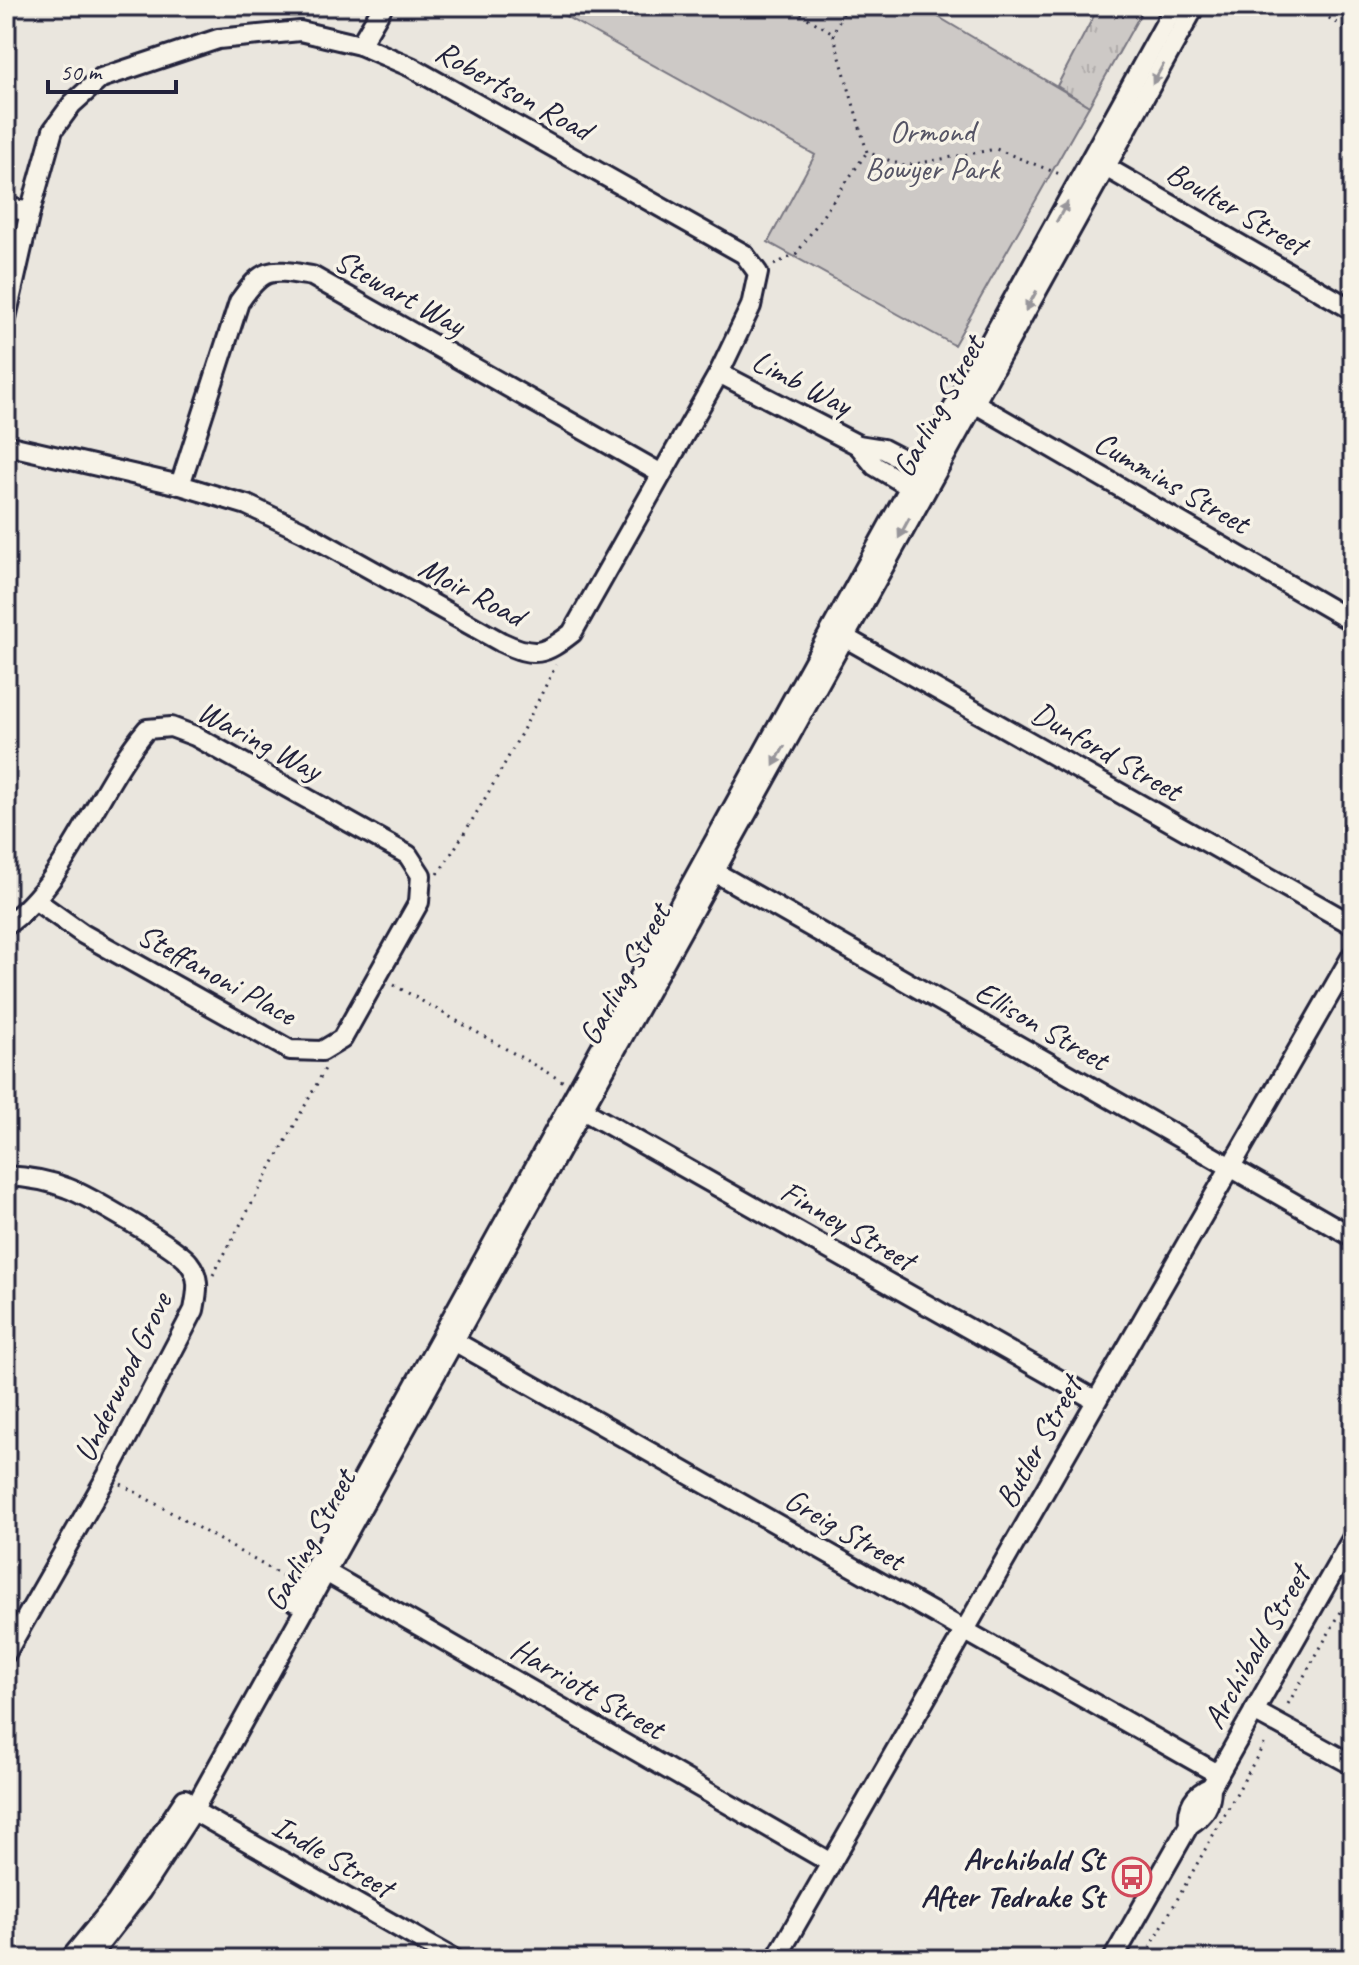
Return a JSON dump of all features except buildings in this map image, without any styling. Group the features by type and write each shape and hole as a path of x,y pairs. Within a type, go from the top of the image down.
{"street":[{"path":"360,45 383,6"},
{"name":"Garling Street","path":"1099,163 1175,6"},
{"name":"Garling Street","path":"88,1959 141,1891 448,1338 574,1099 709,868 1099,163 1195,6"},
{"name":"Robertson Road","path":"6,318 30,212 53,130 72,104 101,78 218,39 300,31 360,45 411,67 744,254 758,273"},
{"name":"Boulter Street","path":"1099,163 1353,310"},
{"path":"6,207 30,212"},
{"name":"Stewart Way","path":"180,485 239,302 256,278 280,271 312,276 660,473"},
{"name":"Moir Road","path":"6,445 180,485 247,505 304,532 521,651 548,652 572,633 719,373 751,306 758,273"},
{"name":"Limb Way","path":"719,373 858,445 883,449 927,472"},
{"name":"Cummins Street","path":"967,399 1353,622"},
{"name":"Limb Way","path":"858,445 875,466 916,491"},
{"name":"Dunford Street","path":"838,634 1353,925"},
{"name":"Waring Way","path":"6,925 35,900 56,873 125,754 147,729 171,727 195,736 408,855 421,875"},
{"name":"Ellison Street","path":"709,868 1353,1237"},
{"name":"Steffanoni Place","path":"35,900 83,934 290,1050 322,1051 342,1039 419,902 421,875"},
{"name":"Butler Street","path":"776,1959 1353,954"},
{"name":"Finney Street","path":"574,1099 1095,1400"},
{"name":"Underwood Grove","path":"6,1176 32,1177 69,1188 172,1248 189,1262 199,1284 194,1310 107,1476 6,1653"},
{"name":"Greig Street","path":"448,1338 965,1632 1215,1780"},
{"name":"Archibald Street","path":"1113,1959 1189,1825 1201,1818 1211,1800 1215,1780 1353,1537"},
{"name":"Harriott Street","path":"321,1569 831,1863"},
{"path":"1254,1711 1353,1765"},
{"name":"Garling Street","path":"70,1959 188,1808"},
{"name":"Indle Street","path":"188,1808 454,1959"}],"path":[{"path":"787,6 833,33"},
{"path":"847,6 833,33 867,152"},
{"path":"1308,6 1353,32"},
{"path":"867,152 904,166 996,149 1071,179"},
{"path":"758,273 797,253 867,152"},
{"path":"419,902 456,847 559,659"},
{"path":"377,976 574,1099"},
{"path":"209,1283 327,1066"},
{"path":"107,1476 293,1582"},
{"path":"1288,1704 1353,1591"},
{"path":"1146,1955 1267,1739"}],"green space":[{"name":"Ormond Bowyer Park","path":"547,6 920,6 1089,106 954,345 768,242 815,155"},
{"path":"1099,6 1145,6 1089,106 1057,86"}],"place":[{"name":"Archibald St After Tedrake St","path":"1132,1877"}]}
